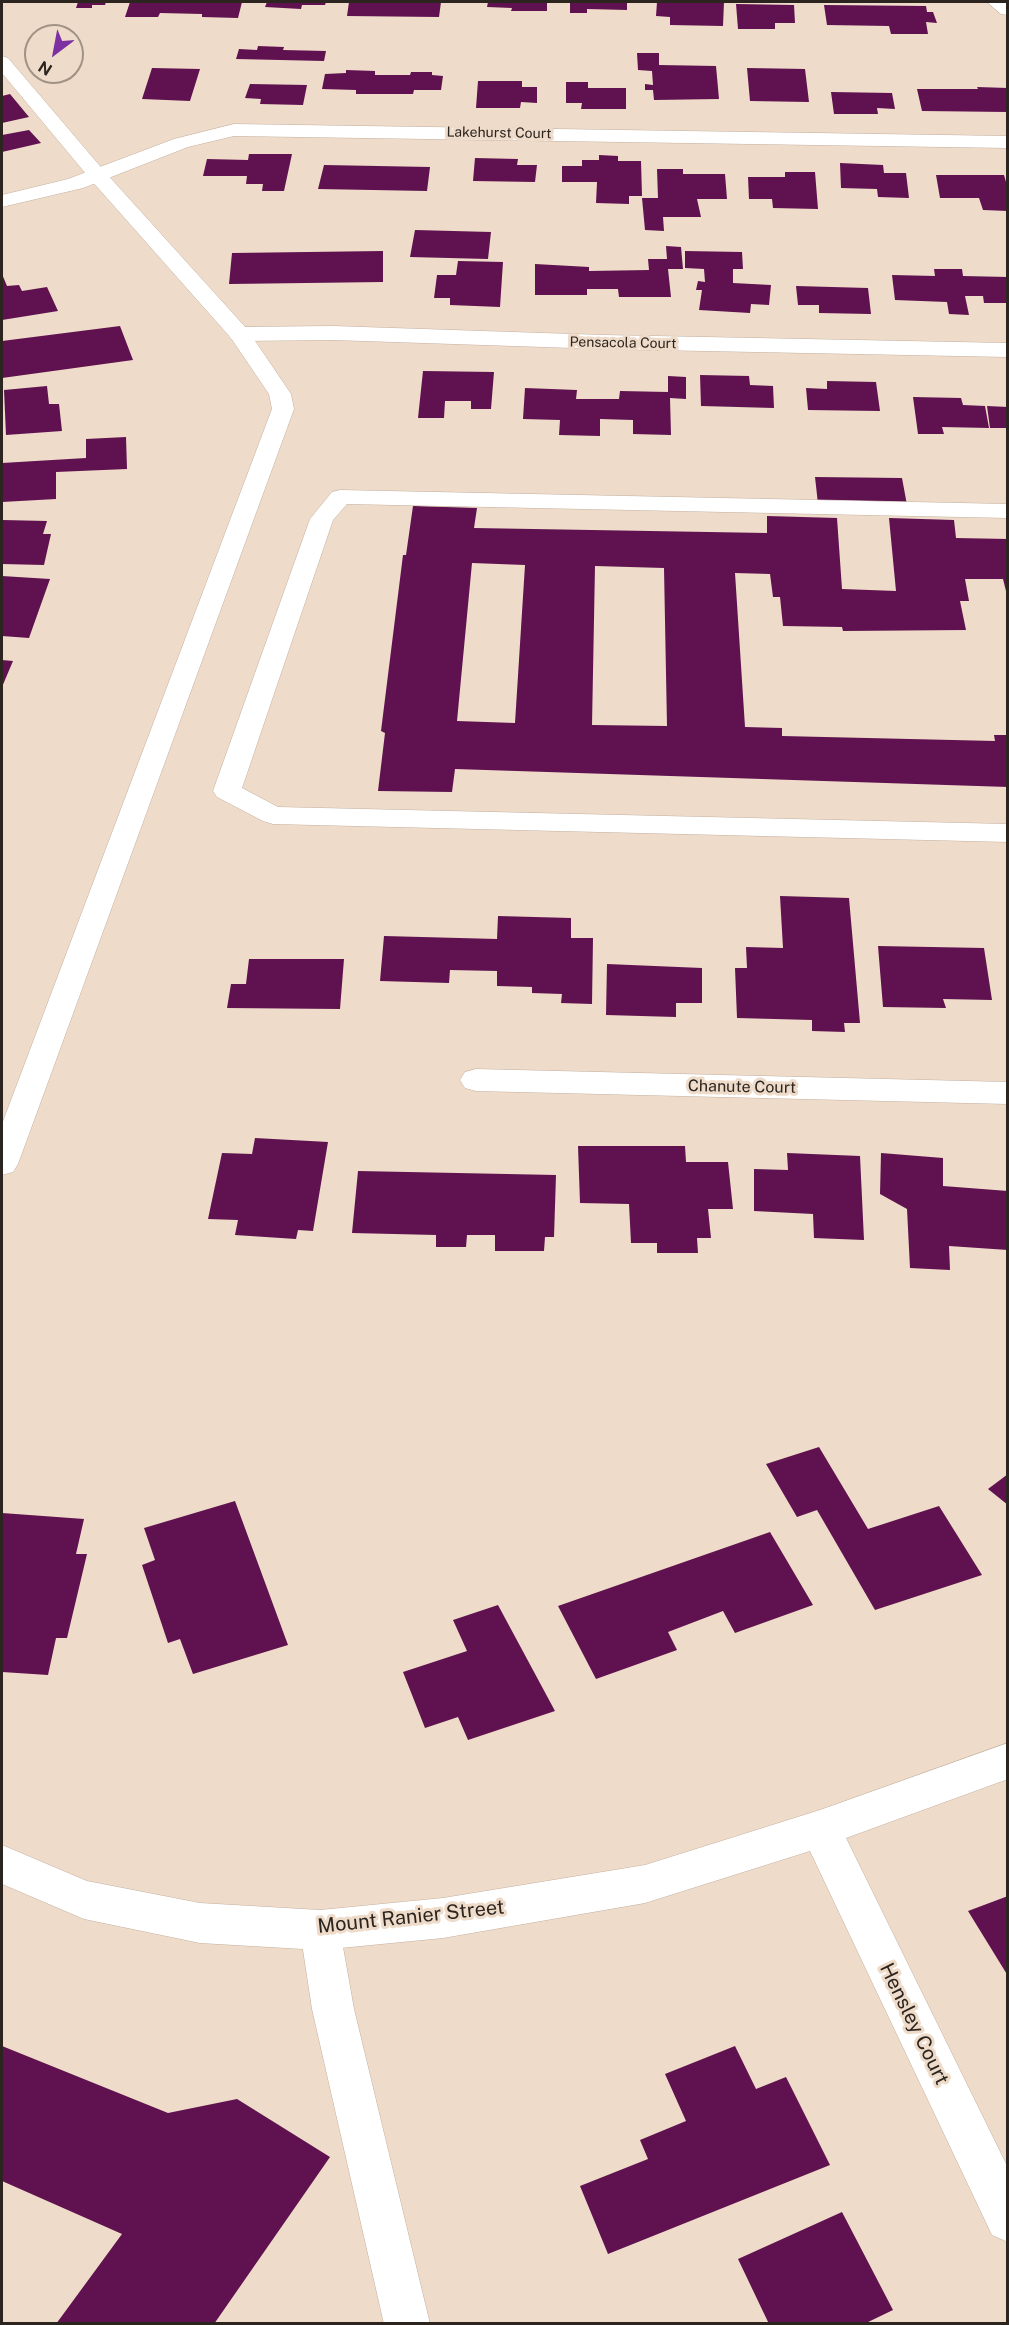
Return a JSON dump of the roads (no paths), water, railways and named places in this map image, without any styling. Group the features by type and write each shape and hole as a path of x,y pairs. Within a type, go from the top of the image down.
{"street":[{"path":"996,2 1008,10"},
{"name":"Lakehurst Court","path":"2,201 98,176 201,135 234,130 1008,142"},
{"name":"Pensacola Court","path":"239,334 333,333 603,342 1008,350"},
{"name":"Chanute Court","path":"476,1080 1008,1093"},
{"name":"Mount Ranier Street","path":"2,1864 84,1900 200,1923 320,1930 443,1918 645,1884 820,1829 1008,1761"},
{"name":"Hensley Court","path":"820,1829 1008,2219"}],"lane":[{"path":"2,62 98,176 239,334 280,394 283,409 2,1164"},
{"path":"1008,511 340,497 322,519 227,791 273,814 1008,832"},
{"path":"320,1930 333,2009 407,2324"}]}
